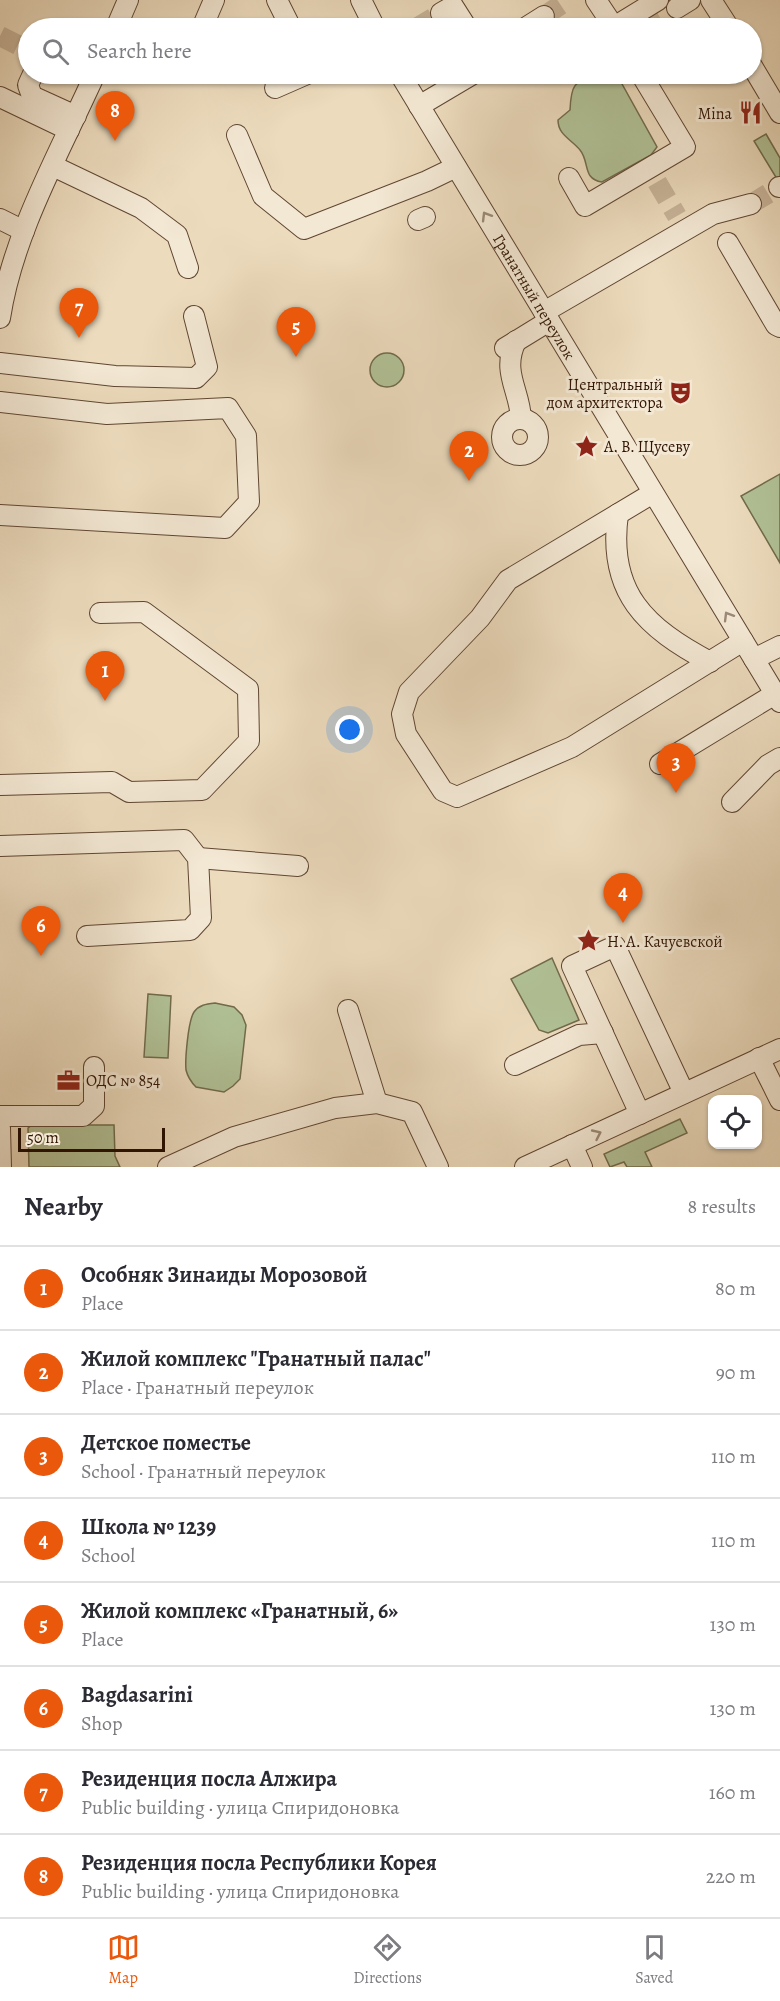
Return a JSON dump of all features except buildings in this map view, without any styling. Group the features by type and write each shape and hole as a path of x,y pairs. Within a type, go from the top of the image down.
{"street":[{"path":"120,18 128,0"},
{"path":"206,18 214,0"},
{"path":"277,0 286,18"},
{"path":"362,0 370,18"},
{"path":"596,0 608,18"},
{"path":"629,18 658,0"},
{"path":"711,0 723,18"},
{"path":"441,13 453,6 461,18"},
{"path":"762,83 780,113"},
{"path":"28,84 32,96 73,123"},
{"path":"0,318 7,282 24,231 73,123 85,84"},
{"path":"275,88 284,84"},
{"name":"Гранатный переулок","path":"406,84 778,698"},
{"path":"419,106 456,84"},
{"path":"569,178 585,206 653,175 685,147 647,84"},
{"path":"0,98 73,123"},
{"path":"237,135 263,196 304,229 427,181 456,167"},
{"path":"53,166 141,208 177,235 188,268"},
{"path":"521,419 518,399 511,380 512,349 508,346 681,223 751,204"},
{"path":"0,219 24,231"},
{"path":"728,243 776,325 780,327"},
{"path":"0,363 115,376 196,378 207,367 194,316"},
{"path":"0,402 107,414 228,408 246,436 249,502 225,528 0,514"},
{"path":"653,493 508,580 480,618 409,692 402,714 406,734 443,791 457,797 572,747 743,641"},
{"path":"618,514 615,536 619,563 626,588 637,609 659,630 684,648 710,662"},
{"path":"0,785 112,782 129,792 202,790 249,741 248,689 144,612 100,613"},
{"path":"754,659 780,646"},
{"path":"660,764 778,698"},
{"path":"732,802 768,765 780,758"},
{"path":"0,846 184,840 198,858 201,918 190,930 87,936"},
{"path":"198,858 298,866"},
{"path":"640,1114 572,966 615,946 684,1093"},
{"path":"348,1010 377,1103"},
{"path":"515,1065 579,1035 603,1033"},
{"path":"525,1167 780,1049"},
{"path":"759,1058 780,1100"},
{"path":"0,1116 83,1116 94,1106 94,1067"},
{"path":"168,1167 234,1137 335,1108 377,1103 412,1112 438,1167"},
{"path":"0,1128 1,1167"},
{"path":"572,1145 582,1167"}],"green space":[{"path":"576,84 622,84 657,147 651,155 602,182 592,177 583,155 560,129 558,120 570,110 571,95"},
{"path":"766,134 780,158 780,177 777,179 754,141"},
{"path":"387,353 399,358 404,370 399,382 387,387 375,382 370,370 375,358"},
{"path":"780,474 780,563 741,496"},
{"path":"552,958 579,1020 548,1033 539,1030 511,979"},
{"path":"148,994 171,996 168,1058 144,1057"},
{"path":"215,1003 234,1007 242,1015 246,1025 240,1079 224,1092 196,1087 186,1070 187,1041 194,1012 200,1006"},
{"path":"680,1119 687,1133 645,1152 652,1167 627,1167 624,1162 610,1167 604,1154"},
{"path":"32,1125 114,1125 115,1156 120,1167 29,1167 28,1128"}],"tunnel":[{"path":"544,16 568,0"},
{"path":"660,18 677,8"},
{"path":"433,18 441,13"},
{"path":"0,36 18,45"},
{"path":"657,182 677,216"},
{"path":"751,204 779,187"}],"place":[{"name":"Mina","path":"750,113"},
{"name":"Резиденция посла Республики Корея","path":"115,141"},
{"name":"Резиденция посла Алжира","path":"79,338"},
{"name":"Жилой комплекс «Гранатный, 6»","path":"296,357"},
{"name":"Центральный дом архитектора","path":"681,393"},
{"name":"А. В. Щусеву","path":"586,446"},
{"name":"Жилой комплекс \"Гранатный палас\"","path":"469,481"},
{"name":"Особняк Зинаиды Морозовой","path":"105,701"},
{"name":"Детское поместье","path":"676,793"},
{"name":"Школа № 1239","path":"623,923"},
{"name":"Н. А. Качуевской","path":"589,941"},
{"name":"Bagdasarini","path":"41,956"},
{"name":"ОДС № 854","path":"68,1080"}]}
